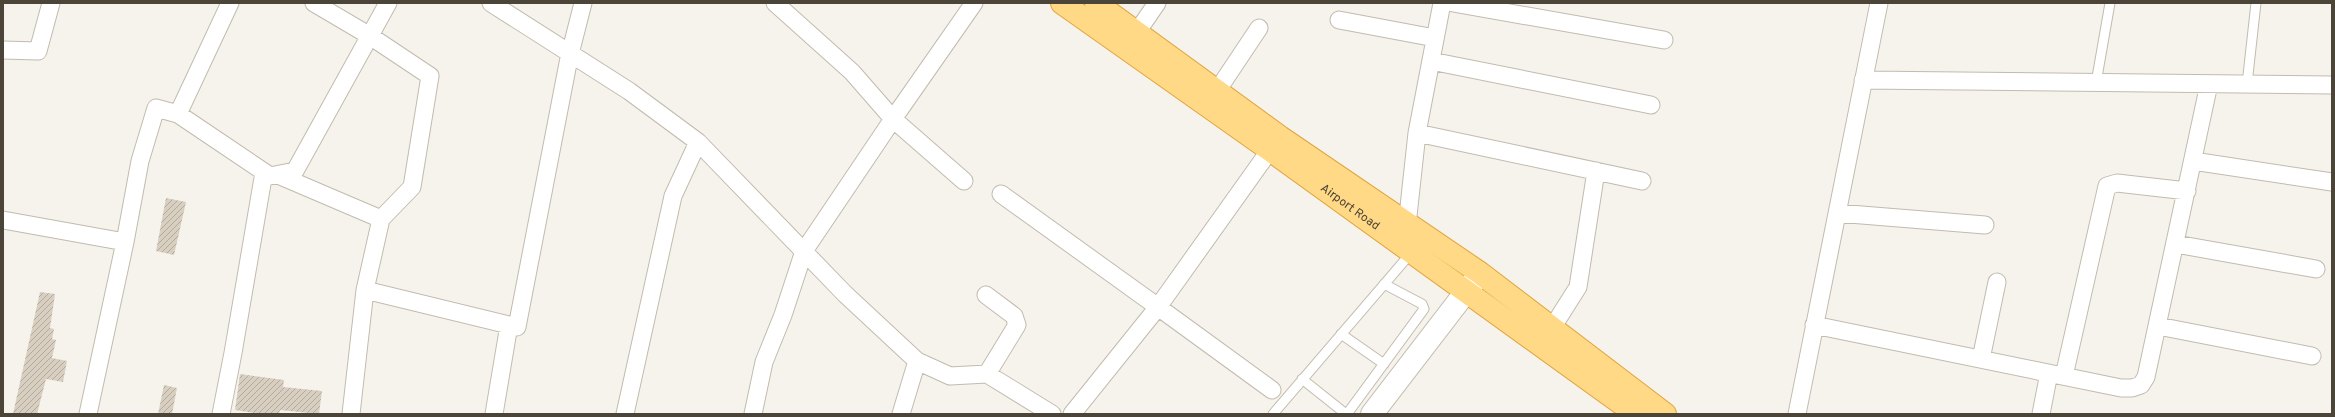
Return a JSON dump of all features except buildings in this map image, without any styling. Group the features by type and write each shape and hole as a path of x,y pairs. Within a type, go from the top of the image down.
{"highway":[{"name":"Airport Road","path":"1062,3 1270,150 1636,414"},
{"name":"Airport Road","path":"1096,3 1217,91 1407,225 1480,273 1665,414"}],"street":[{"path":"3,50 38,51 51,3"},
{"path":"178,114 230,3"},
{"path":"314,3 370,36 430,76 412,187 381,219 366,290 351,414"},
{"path":"271,173 295,170 388,3"},
{"path":"491,3 629,91 698,142 845,294 917,360 950,376 987,374 1052,414"},
{"path":"366,290 517,327 570,53 583,3"},
{"path":"775,3 852,72 893,119 964,181"},
{"path":"754,414 764,362 783,315 804,251 893,119 974,3"},
{"path":"1137,32 1157,3"},
{"path":"1407,225 1418,133 1442,3"},
{"path":"1453,3 1664,40"},
{"path":"1797,414 1879,3"},
{"path":"1339,20 1435,38"},
{"path":"1217,91 1259,28"},
{"path":"1431,61 1650,105"},
{"path":"1863,80 2332,85"},
{"path":"1814,325 2121,388 2132,388 2141,385 2146,377 2158,326 2209,84"},
{"path":"88,414 125,242 140,161 156,108 178,114 271,173 381,219"},
{"path":"1418,133 1642,181"},
{"path":"625,414 673,196 698,142"},
{"path":"1072,414 1158,307 1270,150"},
{"path":"2193,161 2332,182"},
{"path":"1552,328 1578,287 1596,171"},
{"path":"220,414 271,173"},
{"path":"2041,414 2056,374 2107,186 2117,183 2187,191"},
{"path":"1001,194 1272,390"},
{"path":"1837,213 1985,225"},
{"path":"3,220 125,242"},
{"path":"2176,244 2316,269"},
{"path":"1372,414 1480,273"},
{"path":"1981,359 1997,282"},
{"path":"986,295 1014,316 1017,325 987,374"},
{"path":"494,414 509,325"},
{"path":"2158,326 2312,356"},
{"path":"901,414 917,360"}],"lane":[{"path":"2096,83 2110,3"},
{"path":"2247,84 2256,3"},
{"path":"1273,414 1411,253"},
{"path":"1302,379 1346,414 1424,309 1422,304 1384,284"},
{"path":"1341,334 1384,364"}]}
